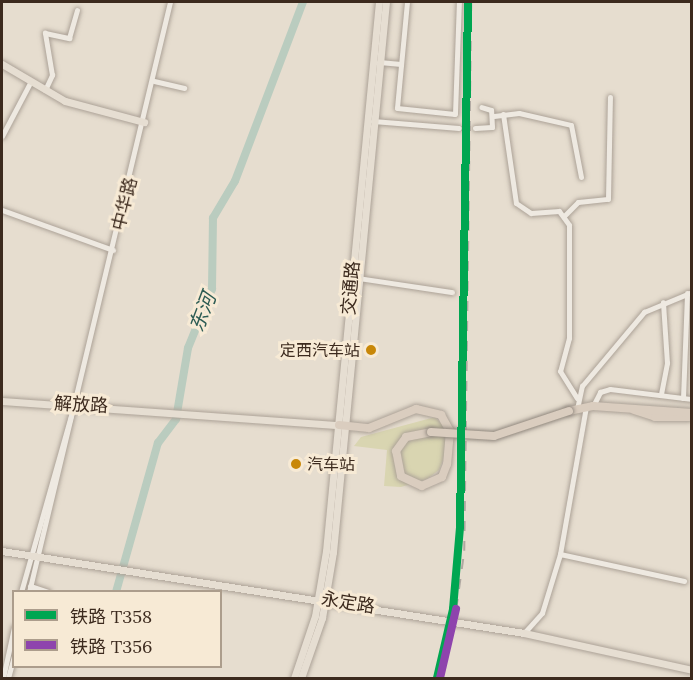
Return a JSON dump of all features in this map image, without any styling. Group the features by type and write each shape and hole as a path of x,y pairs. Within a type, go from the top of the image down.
{"highway":[{"path":"342,426 369,428 416,409 441,415 450,430 446,471 436,482 415,485 401,476 395,460 400,444 414,434 495,436 581,408 625,407 692,417"},
{"path":"655,413 692,417"}],"main road":[{"name":"交通路","path":"342,426 379,2"},
{"name":"交通路","path":"301,678 322,599 386,2"},
{"path":"2,64 72,104 144,122"},
{"name":"解放路","path":"2,400 198,412 342,426"},
{"name":"永定路","path":"2,551 322,599 524,633 692,670"},
{"name":"交通路","path":"294,678 322,599"}],"street":[{"name":"中华路","path":"29,589 154,81 170,2"},
{"path":"407,2 397,108 455,114 459,2"},
{"path":"45,90 52,75 45,33 69,39 77,10"},
{"path":"379,62 401,64"},
{"path":"2,136 31,81"},
{"path":"154,81 184,88"},
{"path":"503,114 516,203 531,213 565,215 578,202 608,199 610,97"},
{"path":"481,107 494,116 503,114 571,125 580,177"},
{"path":"475,128 492,127 494,116"},
{"path":"373,121 459,128"},
{"path":"2,210 113,250"},
{"path":"524,633 542,613 560,554 581,408 577,398 562,382 560,371 569,338 571,297 565,215"},
{"path":"358,278 452,291"},
{"path":"577,398 628,328 663,302 689,293 683,398"},
{"path":"661,394 667,363 663,302"},
{"path":"581,408 600,392 610,389 692,399"},
{"name":"中华路","path":"21,590 29,555 75,405"},
{"path":"560,554 684,581"},
{"path":"3,678 12,636"},
{"path":"8,678 12,663"}],"shaded area":[{"path":"435,417 444,427 446,452 439,470 427,479 401,487 384,486 387,450 354,446 361,437"}],"waterway":[{"name":"东河","path":"117,590 158,443 176,419 188,348 212,289 213,218 235,181 303,2"}],"tunnel":[{"path":"459,128 475,128"}],"railway":[{"path":"456,609 464,551 471,2"}],"rail line":[{"name":"T358","path":"437,678 453,609 460,527 468,2"},
{"name":"T356","path":"440,678 456,609"}],"place":[{"name":"定西汽车站","path":"371,350"},
{"name":"汽车站","path":"296,464"}]}
